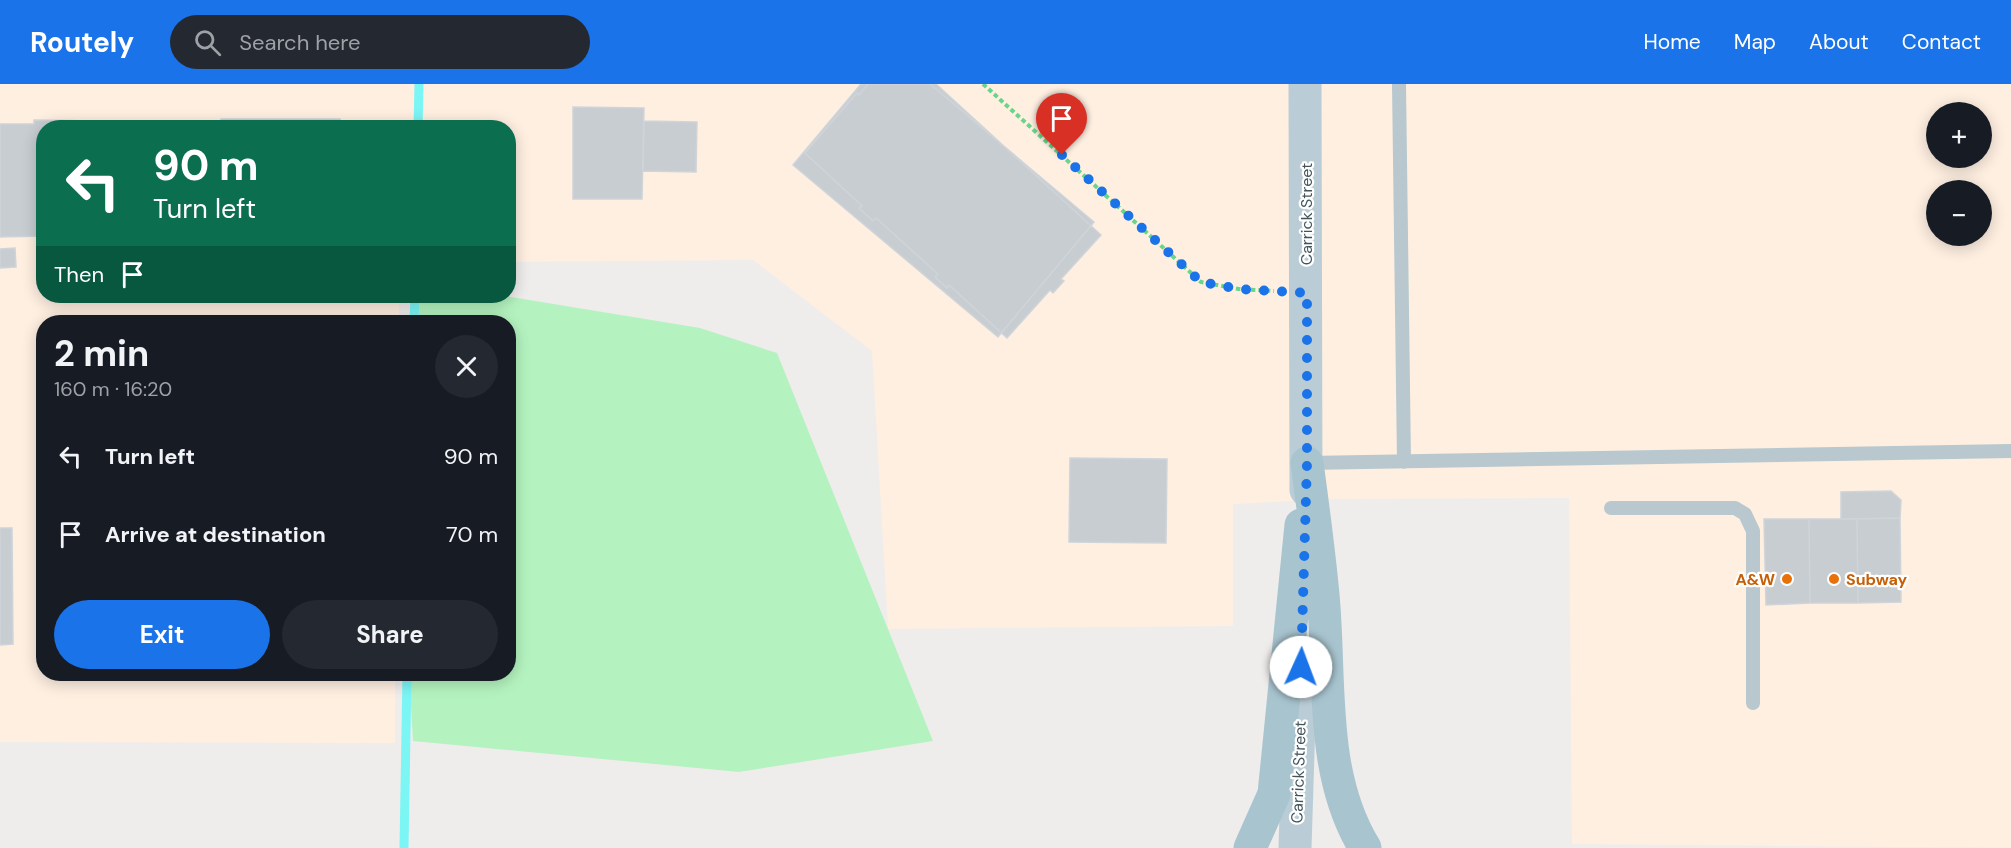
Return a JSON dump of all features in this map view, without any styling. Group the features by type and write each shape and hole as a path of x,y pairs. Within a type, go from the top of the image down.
{"main road":[{"path":"1250,848 1274,794 1307,463"},
{"path":"1307,463 1323,595 1334,769 1352,826 1365,848"}],"street":[{"name":"Carrick Street","path":"1295,848 1307,463 1305,84"}],"lane":[{"path":"1399,84 1404,462"},
{"path":"1307,463 2011,451"},
{"path":"1611,508 1735,508 1750,520 1753,531 1753,702"}],"path":[{"path":"983,84 1201,282 1239,289 1307,293"}],"shaded area":[{"path":"0,84 2011,84 2011,848 1572,844 1569,498 1335,499 1233,504 1233,626 888,629 872,351 753,260 516,262 516,120 36,120 36,303 399,303 399,315 36,315 36,681 395,681 395,743 0,742"}],"green space":[{"path":"516,298 700,328 777,353 933,741 739,772 413,741 409,681 516,681 516,315 419,315 419,303 516,303"}],"building":[{"path":"861,84 930,84 1094,222 998,337 793,165"},
{"path":"868,84 936,84 1101,235 1061,279 1064,281 1053,293 1050,290 1007,338 949,285 947,288 935,277 938,274 876,218 873,221 859,208 862,206 805,153 857,93 859,95"},
{"path":"573,107 644,108 642,199 573,199"},
{"path":"221,119 340,119 340,120"},
{"path":"34,120 36,120 36,236 0,237 0,124 34,124"},
{"path":"644,121 697,122 696,172 643,171"},
{"path":"15,248 16,267 0,268 0,249"},
{"path":"1070,458 1167,459 1166,543 1069,542"},
{"path":"1891,491 1901,500 1900,518 1841,519 1841,492"},
{"path":"1900,518 1901,602 1858,603 1857,519"},
{"name":"A&W","path":"1764,519 1809,519 1810,603 1766,605"},
{"name":"Subway","path":"1809,519 1857,519 1858,603 1810,603"},
{"path":"0,528 12,528 13,644 0,645"}],"waterway":[{"path":"418,120 419,84"},
{"path":"414,315 415,303"},
{"path":"404,848 407,681"}],"place":[{"name":"A&W","path":"1787,579"},
{"name":"Subway","path":"1834,579"}],"route":[{"path":"1062,155 1201,282 1239,289 1307,293 1307,463 1301,667"}]}
